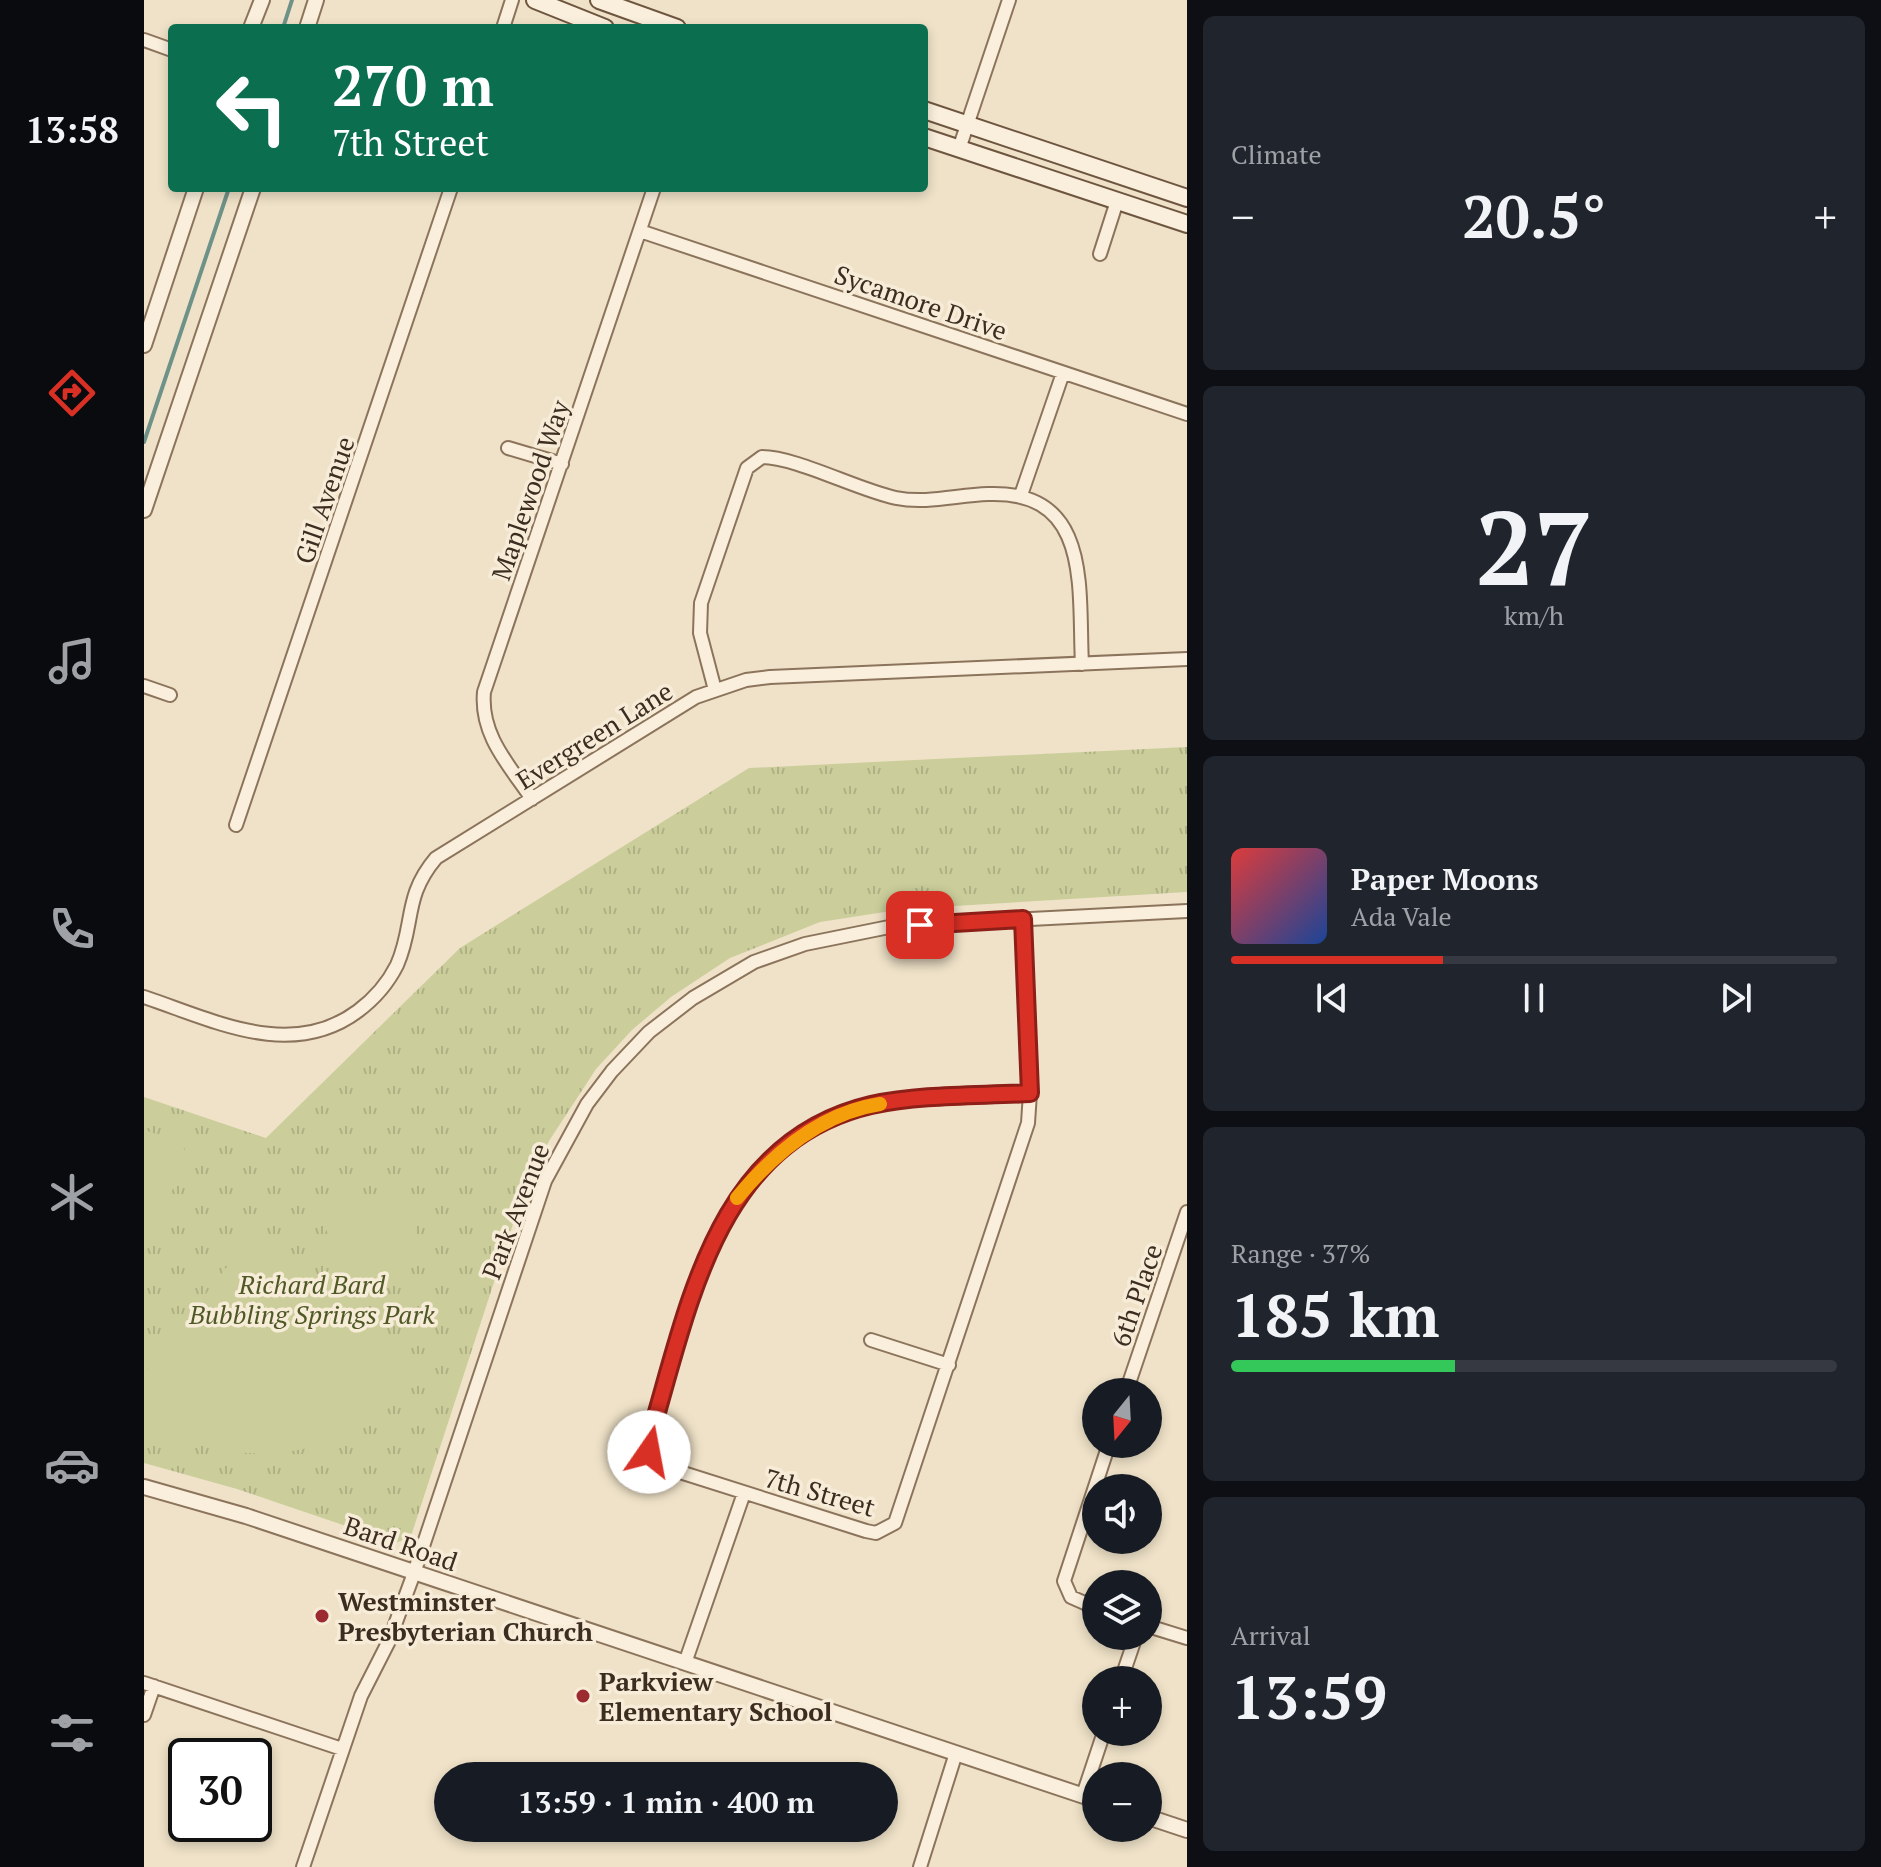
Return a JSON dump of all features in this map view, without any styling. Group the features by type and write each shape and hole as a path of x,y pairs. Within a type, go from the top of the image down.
{"main road":[{"path":"535,0 595,24"},
{"path":"599,0 666,24"},
{"path":"928,111 1187,198"},
{"path":"928,138 1187,224"}],"street":[{"path":"253,24 262,0"},
{"path":"308,24 316,0"},
{"path":"504,24 512,0"},
{"path":"959,149 1009,0"},
{"path":"144,40 168,49"},
{"path":"144,345 195,192"},
{"path":"144,510 252,192"},
{"name":"Gill Avenue","path":"236,825 450,192"},
{"name":"Maplewood Way","path":"532,799 489,735 483,706 484,692 653,192"},
{"path":"1100,254 1117,201"},
{"name":"Sycamore Drive","path":"640,231 1187,414"},
{"path":"1021,495 1063,373"},
{"path":"508,448 562,464"},
{"path":"715,690 700,633 701,603 747,468 753,461 771,457 911,500 984,494 1021,495 1052,513 1072,541 1082,664"},
{"name":"Evergreen Lane","path":"144,997 248,1032 309,1034 337,1024 366,1005 396,966 421,876 436,858 696,697 715,690 770,677 1187,659"},
{"path":"144,686 170,695"},
{"name":"Park Avenue","path":"303,1867 361,1696 389,1641 414,1573 545,1181 587,1104 612,1071 649,1032 693,998 754,962 847,933 894,926 1187,911"},
{"name":"7th Street","path":"685,1663 744,1493 866,1531 887,1530 895,1523 1021,1148 1030,1093 1023,919"},
{"path":"744,1493 661,1466 653,1460 648,1443 706,1255 734,1201 766,1163 790,1144 836,1117 870,1105 911,1099 1030,1093"},
{"name":"6th Place","path":"1131,1378 1187,1212"},
{"path":"871,1340 949,1365"},
{"path":"1082,1602 1071,1597 1064,1581 1104,1458"},
{"name":"Bard Road","path":"144,1487 246,1516 1082,1796"},
{"path":"1162,1630 1187,1638"},
{"path":"144,1715 149,1685 342,1749"},
{"path":"920,1867 956,1753"},
{"path":"1162,1822 1187,1830"}],"green space":[{"name":"Richard Bard Bubbling Springs Park","path":"1187,747 1187,892 904,909 820,922 730,958 671,997 632,1030 596,1069 549,1141 518,1209 411,1536 396,1543 237,1489 144,1463 144,1097 266,1138 460,948 749,768"},
{"path":"144,1130 181,1142 187,1156 144,1256"},
{"path":"409,1195 417,1237 413,1264 373,1284 349,1283 320,1215 332,1196"},
{"path":"256,1241 270,1242 426,1367 400,1398 368,1423 333,1440 296,1450 256,1453 217,1449 179,1437 144,1417 144,1373 244,1245"}],"waterway":[{"path":"284,24 292,0"},
{"path":"144,442 228,192"}],"slow traffic":[{"path":"737,1198 766,1163 790,1144 836,1117 880,1104"}],"place":[{"name":"Westminster Presbyterian Church","path":"322,1616"},
{"name":"Parkview Elementary School","path":"583,1696"}],"route":[{"path":"649,1452 648,1443 706,1255 734,1201 766,1163 809,1132 836,1117 870,1105 911,1099 1030,1093 1023,919 920,925"}]}
